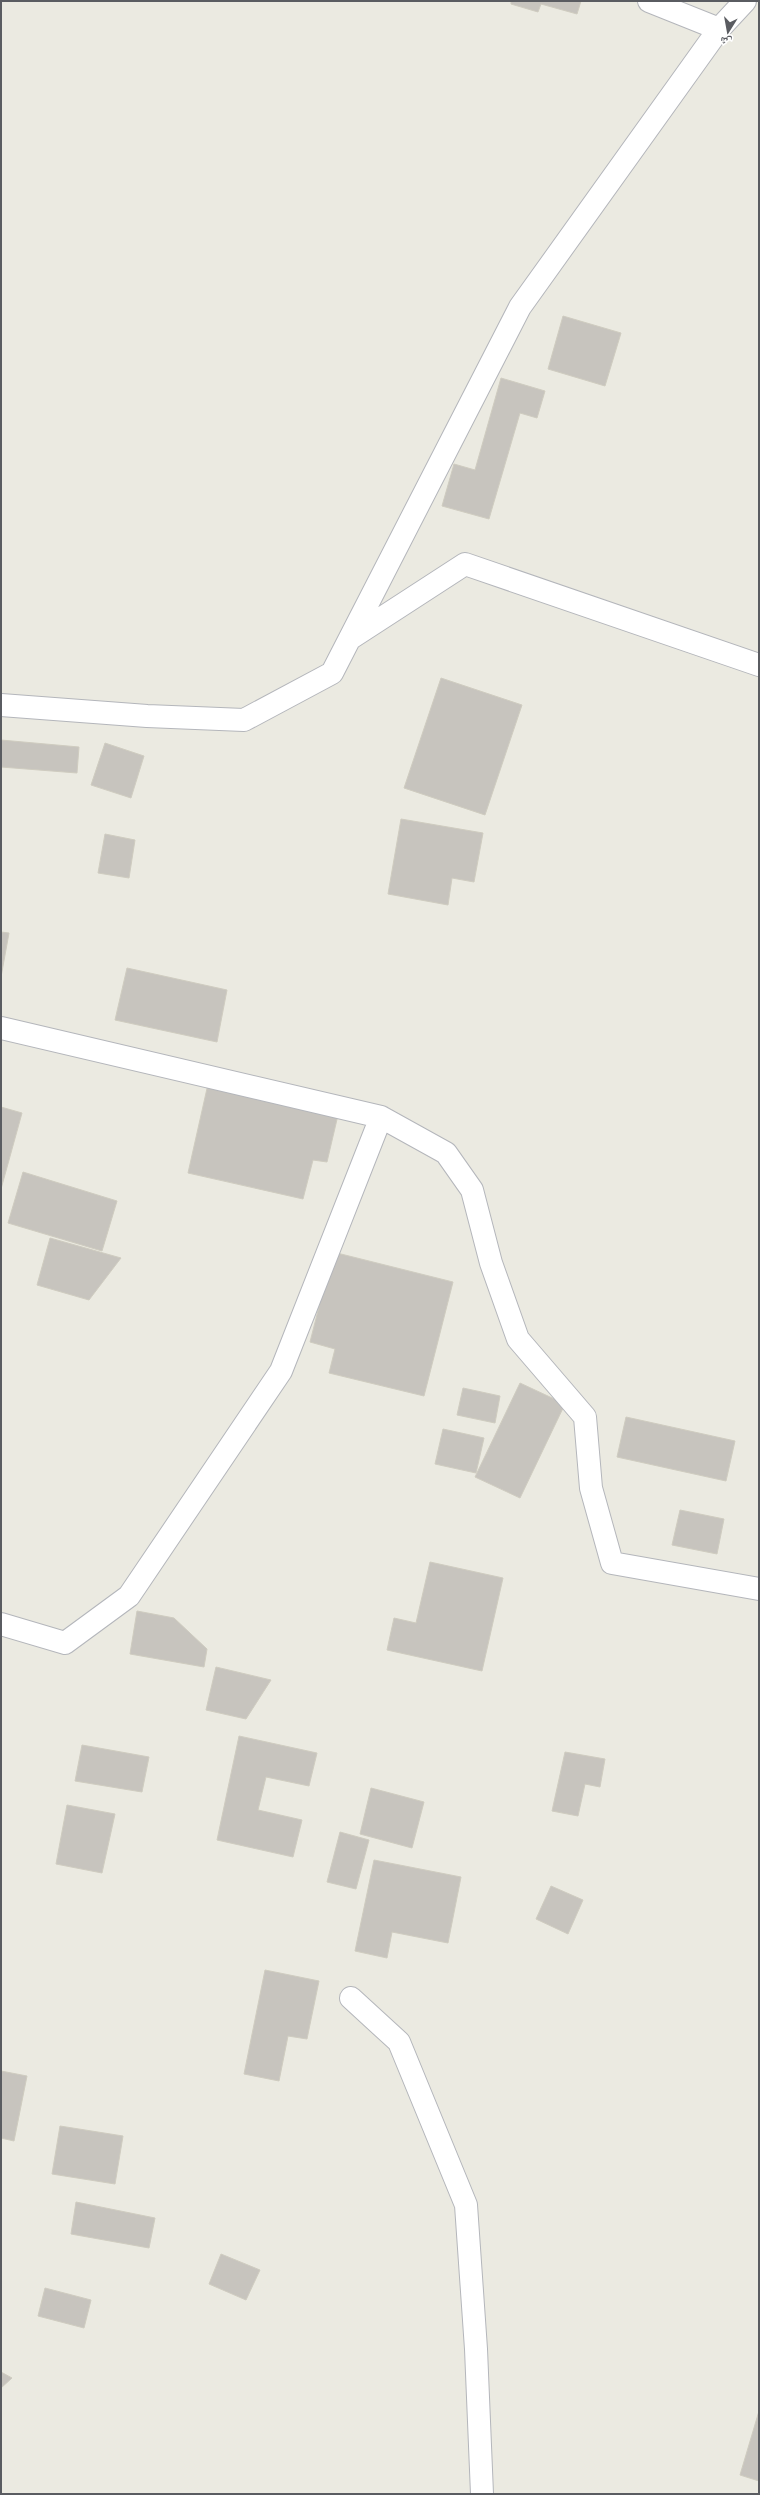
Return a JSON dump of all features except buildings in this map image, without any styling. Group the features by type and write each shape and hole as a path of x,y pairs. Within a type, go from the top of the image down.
{"street":[{"path":"649,1 719,28"},
{"path":"1,705 147,716 244,720 332,673 520,307 719,28 745,1"},
{"path":"351,638 465,564 759,665"},
{"path":"1,1028 381,1117 446,1153 472,1190 491,1263 518,1339 585,1417 591,1488 612,1563 759,1590"},
{"path":"1,1624 66,1642 129,1596 281,1371 381,1117"},
{"path":"351,1998 399,2042 466,2205 476,2349 482,2494"}]}
